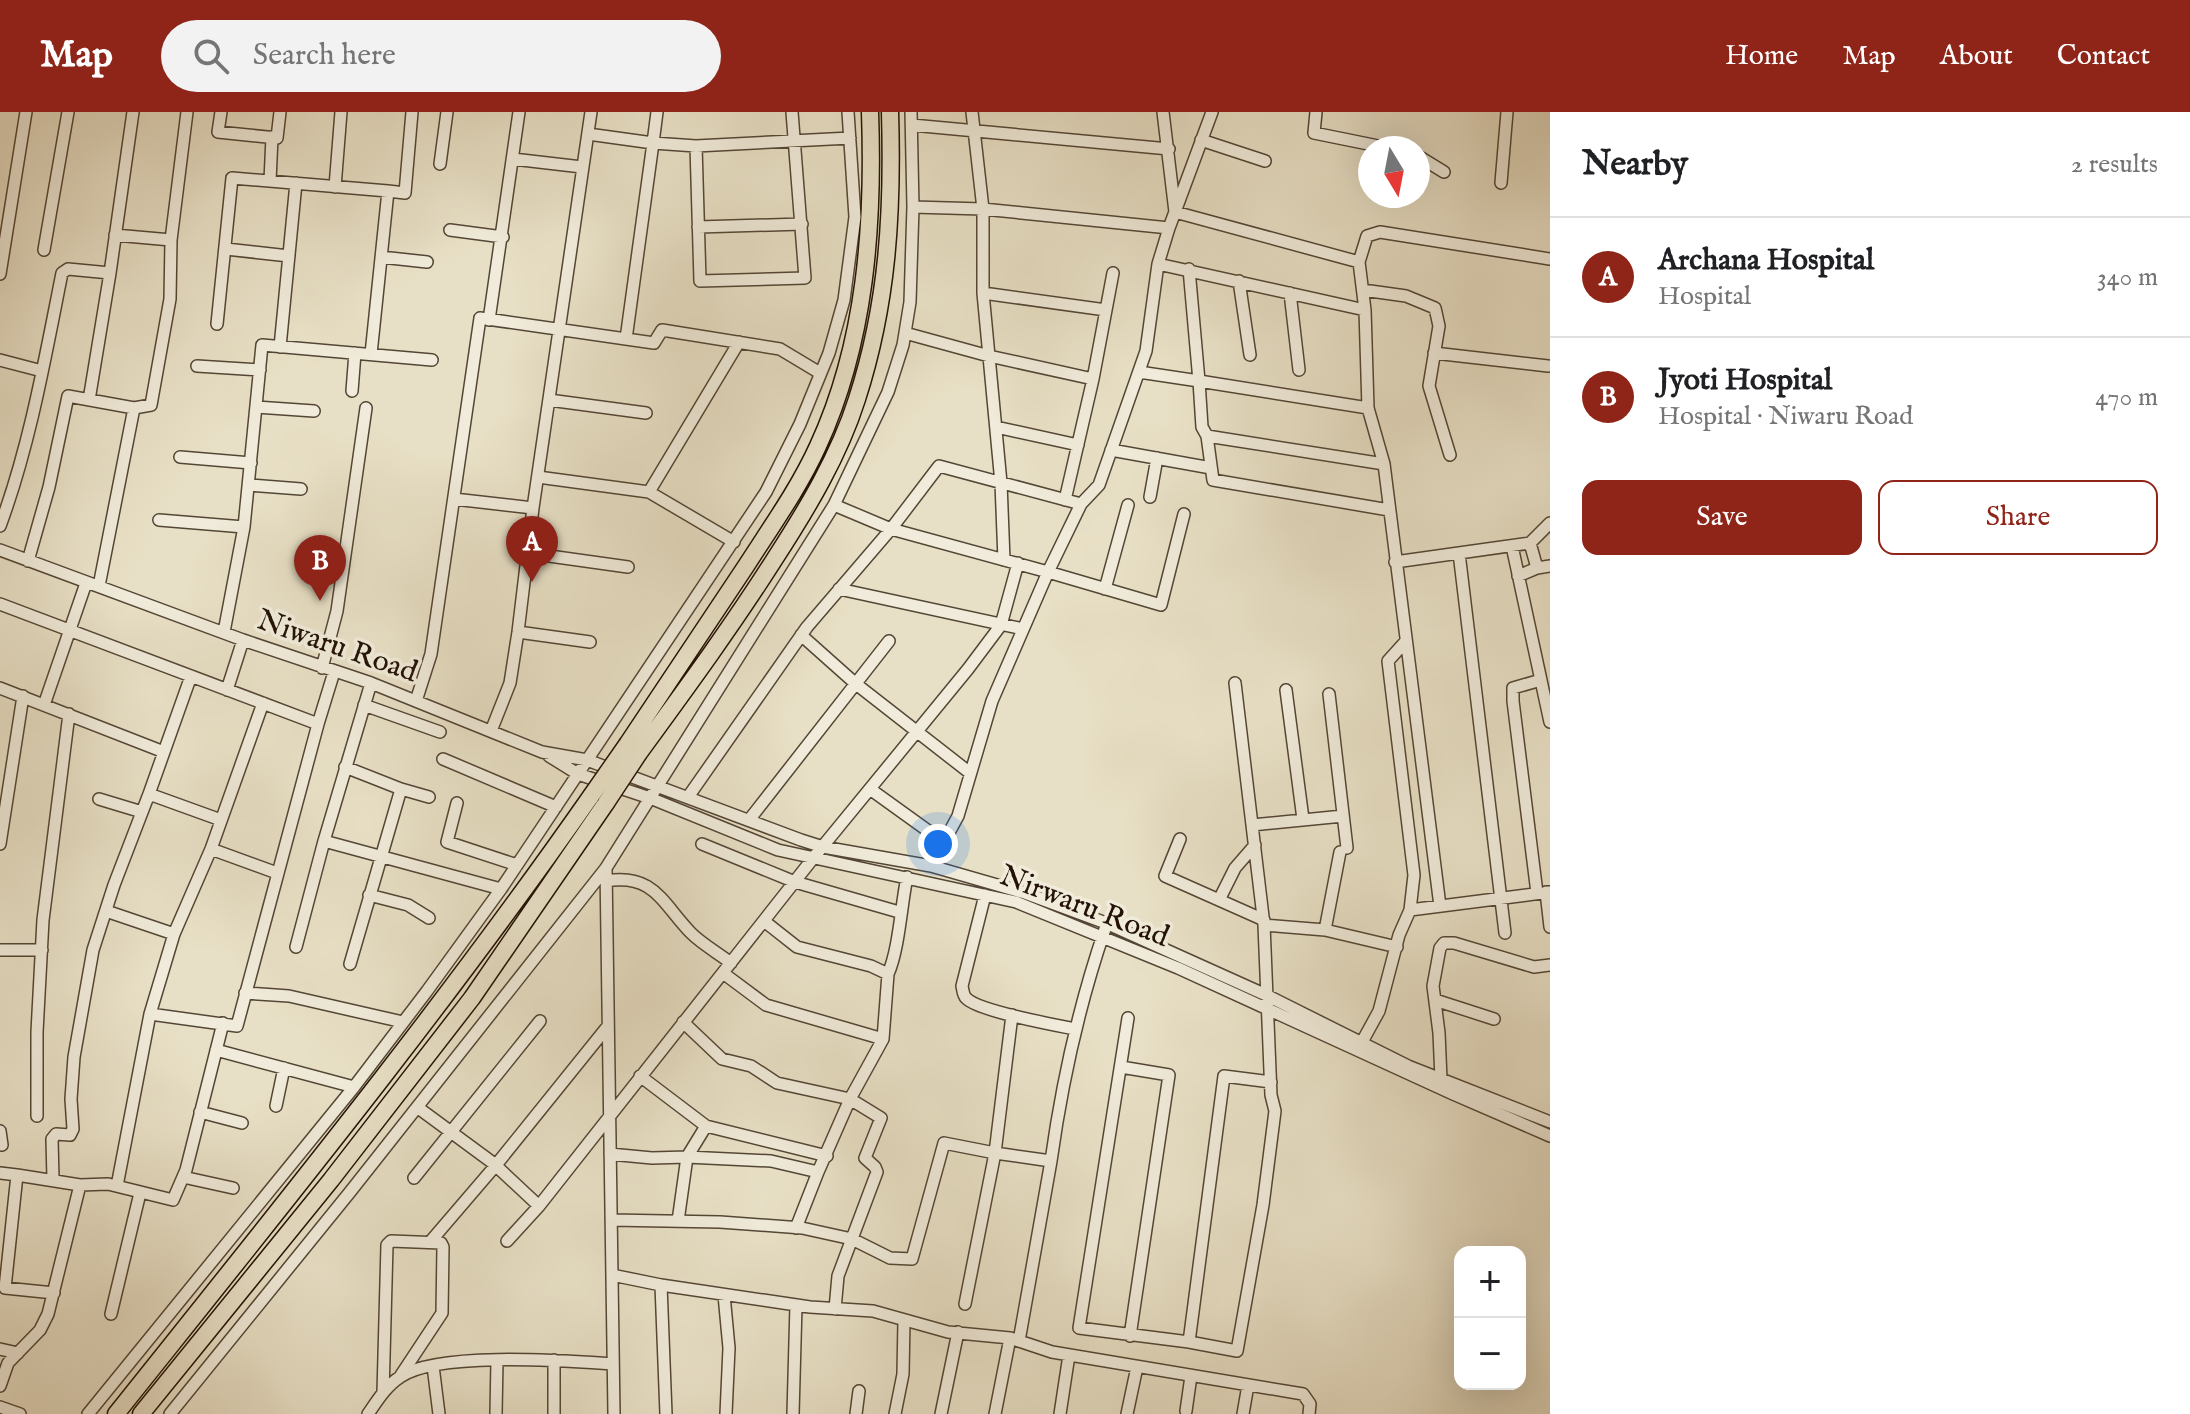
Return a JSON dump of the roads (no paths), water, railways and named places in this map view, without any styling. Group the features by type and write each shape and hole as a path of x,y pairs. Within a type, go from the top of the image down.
{"highway":[{"path":"141,1414 340,1168 472,998 634,748 779,515 818,446 851,345 868,256 870,112"},
{"path":"634,748 762,580 810,501 838,448 857,401 884,286 891,207 890,112"},
{"path":"116,1414 375,1090 599,799"}],"street":[{"path":"0,274 26,112"},
{"path":"44,250 68,112"},
{"path":"89,400 133,112"},
{"path":"28,561 49,487 68,396 134,408 151,405 170,299 171,240 187,112"},
{"path":"221,112 218,132 277,138 280,112"},
{"path":"335,187 341,112"},
{"path":"217,324 226,249 226,178 405,193 412,112"},
{"path":"440,164 447,112"},
{"path":"489,320 519,112"},
{"path":"491,731 510,683 591,112"},
{"path":"626,339 657,112"},
{"path":"696,146 700,281 805,278 792,112"},
{"path":"88,1414 354,1087 501,889 766,492 820,373 844,300 855,217 848,112"},
{"path":"170,1414 606,868 834,505 888,392 905,333 910,302 913,207 911,112"},
{"path":"972,112 983,209 983,293 1001,483 1004,560"},
{"path":"1163,112 1175,212"},
{"path":"931,866 958,816 992,701 1048,572 1081,504 1099,485 1150,336 1158,264 1212,112"},
{"path":"1316,112 1314,133 1358,142"},
{"path":"1501,183 1507,112"},
{"path":"912,125 1169,149"},
{"path":"588,134 696,146 850,138"},
{"path":"270,181 272,137"},
{"path":"1201,140 1265,161"},
{"path":"513,159 582,167"},
{"path":"1430,163 1444,172"},
{"path":"280,347 296,183"},
{"path":"371,354 388,191"},
{"path":"913,207 983,209 1169,228"},
{"path":"1175,212 1359,262"},
{"path":"698,227 802,224"},
{"path":"450,230 503,237"},
{"path":"1440,906 1384,464 1368,408 1365,310 1359,262 1367,236 1380,232 1550,259"},
{"path":"115,235 171,240"},
{"path":"226,249 289,256"},
{"path":"381,257 427,262"},
{"path":"1158,264 1365,310"},
{"path":"0,526 11,496 64,269 110,273"},
{"path":"1189,269 1202,427 1207,436 1213,480 1389,510"},
{"path":"1065,500 1113,273"},
{"path":"1239,281 1250,355"},
{"path":"1363,290 1406,296 1435,308 1439,326 1429,386 1450,455"},
{"path":"983,293 1106,310"},
{"path":"1290,293 1299,370"},
{"path":"416,701 431,654 480,318 654,343 662,330 739,342 780,349 820,373"},
{"path":"905,333 1093,379"},
{"path":"649,492 739,342"},
{"path":"224,632 244,527 262,345 432,360"},
{"path":"352,391 355,353"},
{"path":"1434,353 1548,366"},
{"path":"0,360 42,371"},
{"path":"197,366 260,370"},
{"path":"1139,372 1368,408"},
{"path":"549,400 646,413"},
{"path":"256,407 314,411"},
{"path":"99,586 134,408"},
{"path":"150,1014 237,1026 318,724 366,408"},
{"path":"996,427 1078,445"},
{"path":"1207,436 1384,464"},
{"path":"1111,450 1211,468"},
{"path":"180,457 251,463"},
{"path":"1150,497 1157,458"},
{"path":"688,797 801,635 891,529 939,466 1081,504"},
{"path":"538,477 649,492 734,542"},
{"path":"249,485 301,489"},
{"path":"454,499 533,508"},
{"path":"834,505 891,529 1161,605 1184,514"},
{"path":"1105,589 1128,505"},
{"path":"159,520 244,527"},
{"path":"1395,562 1530,543 1550,523"},
{"path":"1530,543 1537,568"},
{"path":"1512,546 1550,722"},
{"path":"528,553 628,567"},
{"path":"1459,553 1505,933"},
{"name":"Niwaru Road","path":"1,554 371,683 542,752 587,760 658,786"},
{"path":"507,1241 539,1206 1001,625 1018,563"},
{"path":"1518,576 1550,566"},
{"path":"44,705 86,583"},
{"path":"839,589 1023,629"},
{"path":"0,604 318,724"},
{"path":"518,632 590,642"},
{"path":"801,635 856,684 970,773"},
{"path":"227,690 243,640"},
{"path":"749,820 889,641"},
{"path":"1362,1042 1379,1011 1410,910 1414,875 1388,661 1406,641"},
{"path":"53,1179 52,1139 56,1134 70,1135 73,1129 71,1099 74,1057 93,950 191,676"},
{"path":"1541,680 1513,688 1513,701 1550,927"},
{"path":"296,947 371,683"},
{"path":"1128,1018 1079,1328 1237,1351 1263,1205 1275,1111 1264,922 1235,683"},
{"path":"0,688 164,752"},
{"path":"1286,690 1303,819"},
{"path":"1325,930 1343,850 1343,816 1329,694"},
{"path":"0,844 23,696"},
{"path":"117,1186 150,1014 174,934 211,849 263,703"},
{"path":"364,705 440,732"},
{"path":"37,1116 37,1032 43,920 69,714"},
{"path":"1396,725 1418,731"},
{"name":"Nirwaru Road","path":"542,752 578,774 650,798 778,850 1016,902 1102,936 1550,1136"},
{"path":"443,759 556,807"},
{"path":"345,767 429,797"},
{"name":"Nirwaru Road","path":"658,786 823,847 931,866 1025,893 1106,923 1266,995 1408,1066 1550,1122"},
{"path":"350,964 401,789"},
{"path":"870,789 945,843"},
{"path":"149,794 221,820"},
{"path":"99,799 142,812"},
{"path":"457,803 447,842 517,865"},
{"path":"1252,825 1343,816"},
{"path":"1180,839 1165,876 1264,922 1325,930 1397,947"},
{"path":"324,841 501,889"},
{"path":"702,844 795,882 899,912"},
{"path":"1219,900 1235,868 1255,845"},
{"path":"211,849 277,873"},
{"path":"606,868 614,1414"},
{"path":"796,1228 850,1099 883,1039 888,974 893,962 907,877"},
{"path":"606,881 626,878 649,887 693,935 766,1005 883,1039"},
{"path":"1410,910 1545,892"},
{"path":"369,895 408,905 429,918"},
{"path":"985,895 962,986 964,995 973,1002 1012,1015 1075,1029"},
{"path":"106,911 174,934"},
{"path":"764,921 797,947 871,966 888,974"},
{"path":"995,1414 1051,1161 1061,1090 1106,923"},
{"path":"1441,1079 1433,986 1440,948 1444,943 1454,943 1534,967 1550,965"},
{"path":"0,950 42,950"},
{"path":"245,993 289,996 403,1022"},
{"path":"1435,1000 1494,1019"},
{"path":"965,1304 995,1153 1012,1015"},
{"path":"414,1178 540,1021"},
{"path":"683,1022 722,1059 751,1066 777,1083 850,1099 879,1115 882,1121 865,1158 877,1172 838,1276 835,1309"},
{"path":"0,1173 80,1185 117,1186 173,1200 183,1177 223,1023"},
{"path":"430,1242 608,1025"},
{"path":"216,1050 354,1087"},
{"path":"1121,1067 1169,1075 1130,1336"},
{"path":"276,1106 284,1068"},
{"path":"640,1076 706,1126 827,1156"},
{"path":"1189,1342 1224,1076 1271,1082"},
{"path":"417,1107 496,1165 539,1206"},
{"path":"200,1112 242,1123"},
{"path":"678,1221 687,1157 706,1126"},
{"path":"0,1131 2,1145"},
{"path":"611,1220 796,1228 852,1239 890,1258 912,1259 944,1143 1051,1161"},
{"path":"610,1154 771,1161 818,1172"},
{"path":"17,1175 5,1288 54,1293"},
{"path":"183,1177 233,1188"},
{"path":"0,1386 8,1363 40,1330 54,1293 80,1185"},
{"path":"111,1314 140,1193"},
{"path":"373,1412 383,1393 401,1375 442,1313 441,1243 391,1241 387,1245 383,1393"},
{"path":"612,1275 796,1305 873,1311 948,1332 1014,1339 1069,1355 1303,1394 1310,1404 1309,1414"},
{"path":"661,1285 666,1414"},
{"path":"724,1295 729,1359 726,1414"},
{"path":"793,1414 796,1305"},
{"path":"895,1414 903,1374 904,1320"},
{"path":"941,1414 958,1332"},
{"path":"0,1349 18,1353"},
{"path":"1060,1414 1069,1355"},
{"path":"401,1375 433,1366 497,1360 613,1364"},
{"path":"496,1414 497,1360"},
{"path":"554,1360 554,1414"},
{"path":"433,1366 439,1414"},
{"path":"1127,1414 1137,1367"},
{"path":"1186,1411 1191,1376"},
{"path":"1243,1414 1248,1385"},
{"path":"856,1414 859,1391"},
{"path":"0,1407 20,1414"}],"place":[{"name":"Archana Hospital","path":"532,582"},
{"name":"Jyoti Hospital","path":"320,601"}]}
